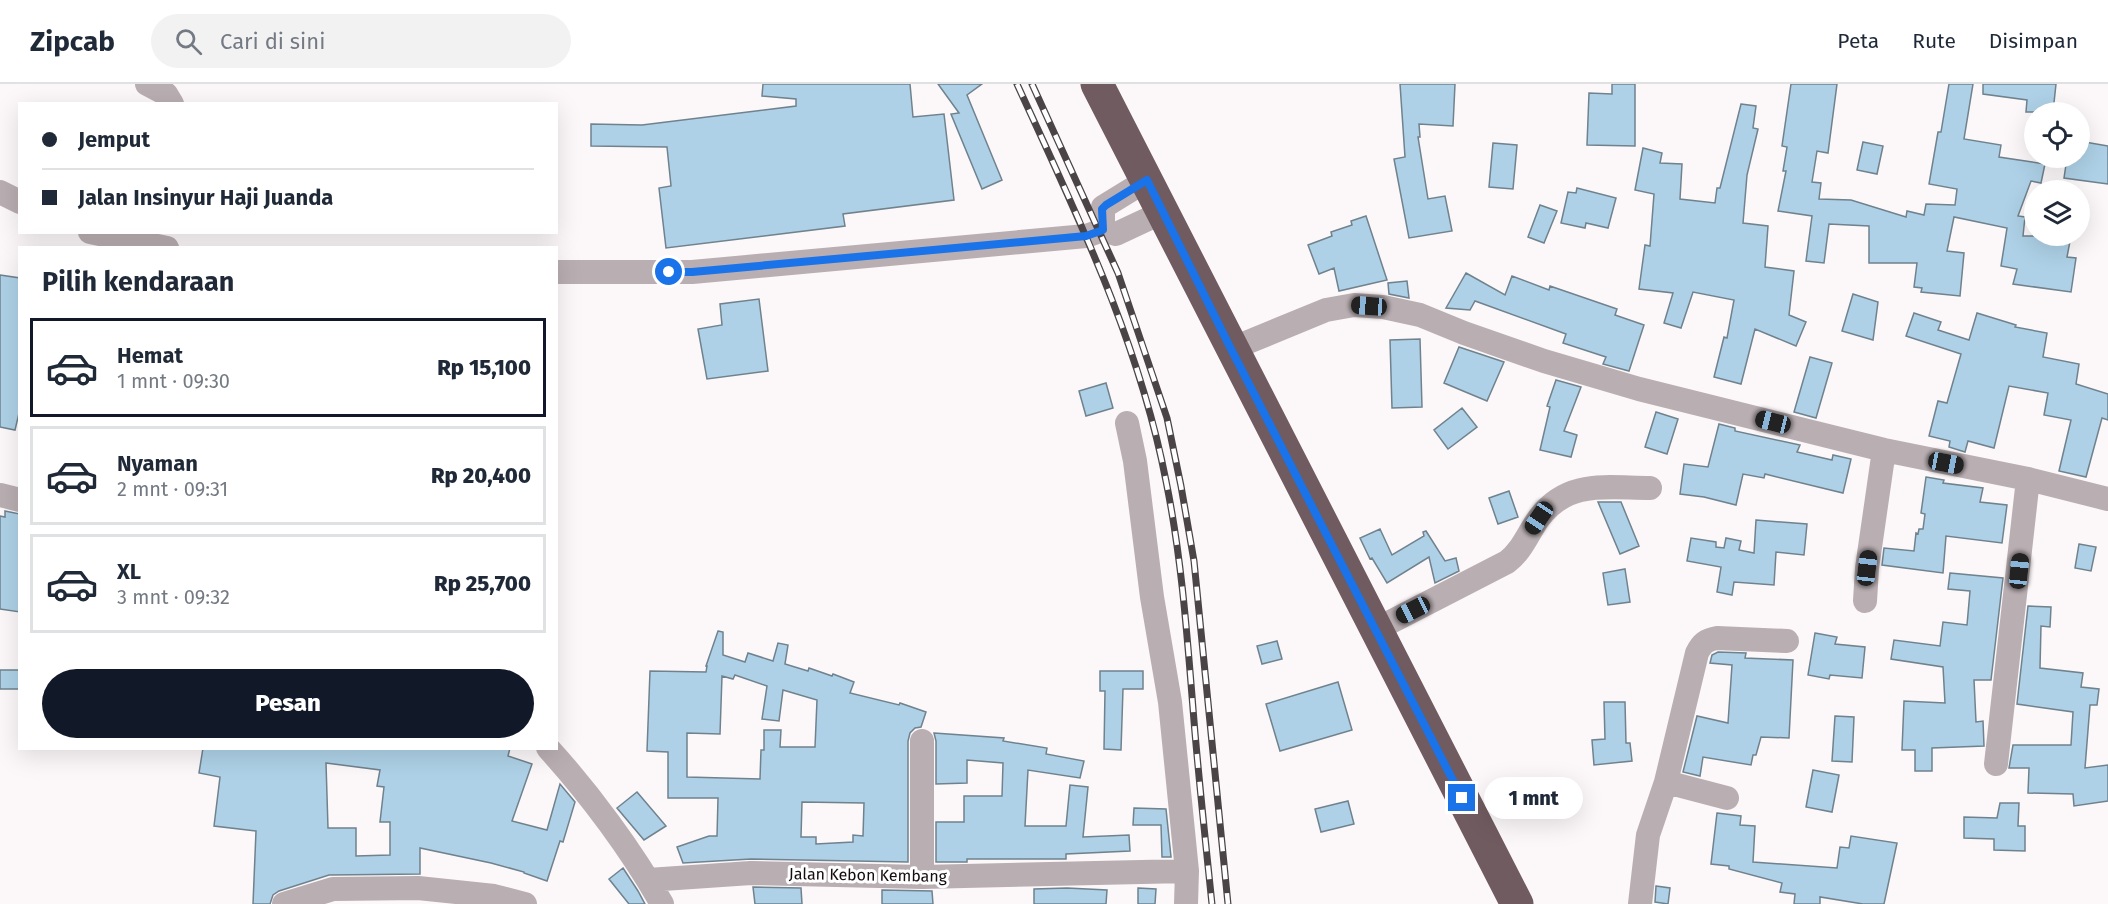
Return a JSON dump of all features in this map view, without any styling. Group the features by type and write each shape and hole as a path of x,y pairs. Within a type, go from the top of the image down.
{"highway":[{"path":"1097,84 1113,99 1147,180 1231,349 1517,904"}],"street":[{"path":"147,84 166,94 171,102"},
{"path":"1103,230 1103,207 1147,180"},
{"path":"0,192 18,200"},
{"path":"558,272 692,272 1086,236 1103,230 1116,234 1163,212"},
{"path":"104,234 159,242"},
{"path":"1231,349 1326,310 1354,305 1383,307 1420,315 1464,333 1544,360 1639,388 1884,450 2028,479 2108,499"},
{"path":"1127,423 1135,461 1152,597 1170,702 1187,871 1186,904"},
{"path":"1865,601 1884,450"},
{"path":"1996,765 2028,479"},
{"path":"1375,630 1512,559 1517,555 1539,518 1563,495 1575,490 1593,488 1650,488"},
{"path":"0,495 18,500"},
{"path":"1640,904 1648,835 1666,782 1697,653 1701,645 1706,640 1717,638 1787,641"},
{"path":"922,741 922,877"},
{"path":"550,750 590,798 648,880 662,904"},
{"path":"1666,782 1726,798"},
{"name":"Jalan Kebon Kembang","path":"648,880 751,873 922,877 1187,871"},
{"path":"284,904 333,889 418,888 494,896 525,904"}],"building":[{"path":"763,84 910,84 913,117 944,114 954,200 843,214 845,226 666,248 659,188 671,186 667,147 591,146 591,124 642,125 796,106 796,99 762,96"},
{"path":"938,84 982,84 967,95 1002,180 982,189 951,114 959,113"},
{"path":"1400,84 1455,84 1453,126 1419,124 1420,137 1418,137 1428,199 1445,196 1452,231 1409,238 1394,159 1405,157"},
{"path":"1612,84 1635,84 1635,146 1587,145 1589,93 1612,94"},
{"path":"1791,84 1837,84 1828,153 1817,151 1812,182 1821,183 1819,199 1851,200 1906,217 1907,211 1924,215 1926,204 1955,205 1957,189 1929,184 1949,84 1973,84 1964,139 2001,145 1999,157 2024,161 2024,168 2044,168 2042,180 2024,180 2024,200 2018,216 2024,217 2024,246 2069,246 2067,257 2076,258 2071,292 2013,284 2017,269 2001,266 2007,228 1954,217 1947,251 1964,253 1960,296 1921,292 1922,288 1914,287 1917,263 1869,263 1869,226 1829,224 1824,263 1806,261 1812,216 1778,211 1786,171 1783,171 1787,147 1782,146"},
{"path":"1983,84 2056,84 2054,102 2027,102 2027,100 1983,94"},
{"path":"1741,104 1756,106 1753,128 1758,129 1747,175 1743,223 1768,226 1765,267 1794,271 1789,315 1806,322 1796,346 1755,329 1741,384 1714,377 1724,337 1727,338 1734,300 1693,292 1681,328 1664,323 1673,293 1639,289 1645,245 1650,246 1654,194 1635,190 1643,148 1662,153 1660,163 1682,164 1680,199 1715,203 1717,188 1720,188"},
{"path":"1863,142 1883,146 1877,174 1857,170"},
{"path":"1493,143 1517,145 1513,189 1489,187"},
{"path":"2090,143 2108,146 2108,184 2064,178 2066,168 2090,168"},
{"path":"1577,188 1616,198 1608,228 1586,223 1585,228 1561,223 1568,192 1576,193"},
{"path":"1540,205 1557,211 1544,243 1528,237"},
{"path":"1366,216 1387,280 1339,291 1334,268 1319,274 1308,245 1332,236 1331,232 1352,225 1351,221"},
{"path":"1466,273 1505,295 1512,276 1549,290 1550,286 1617,309 1615,315 1644,325 1629,371 1603,364 1606,357 1563,343 1566,334 1475,301 1470,310 1446,308"},
{"path":"0,275 18,278 18,417 15,430 0,427"},
{"path":"1407,281 1409,298 1389,294 1388,283"},
{"path":"1853,294 1878,302 1873,340 1842,331"},
{"path":"759,299 768,371 707,379 698,329 722,325 720,304"},
{"path":"1914,313 1941,322 1938,330 1969,340 1977,313 2016,325 2015,327 2047,333 2043,357 2079,364 2076,384 2108,394 2108,420 2102,418 2086,477 2059,471 2071,420 2044,415 2048,393 2009,386 1994,448 1968,441 1965,452 1949,447 1950,441 1929,436 1938,401 1947,403 1961,354 1906,336"},
{"path":"1420,339 1422,407 1392,408 1390,340"},
{"path":"1459,347 1504,362 1487,401 1444,383"},
{"path":"1810,357 1832,363 1816,418 1794,412"},
{"path":"1556,380 1581,387 1564,431 1577,435 1571,457 1540,450 1550,407 1547,406"},
{"path":"1106,383 1113,408 1086,416 1079,391"},
{"path":"1462,408 1477,427 1448,449 1434,430"},
{"path":"1656,412 1678,419 1667,454 1645,447"},
{"path":"1719,424 1735,428 1735,431 1800,445 1797,452 1832,460 1833,455 1851,459 1843,493 1765,474 1764,478 1743,474 1736,505 1680,494 1684,464 1708,467"},
{"path":"1926,477 1944,480 1943,483 1983,488 1980,502 2007,505 2002,543 1946,536 1943,573 1882,565 1884,548 1914,551 1916,533 1918,534 1919,529 1923,529 1925,514 1921,513"},
{"path":"1509,491 1518,517 1498,524 1489,498"},
{"path":"1598,502 1621,502 1639,546 1620,554"},
{"path":"5,511 18,514 18,612 0,609 0,516 5,517"},
{"path":"1756,520 1807,524 1804,555 1776,552 1774,585 1734,582 1732,595 1717,592 1721,567 1687,561 1691,538 1716,542 1716,547 1724,548 1726,538 1741,541 1739,550 1754,553"},
{"path":"1380,529 1392,555 1424,536 1423,532 1426,531 1445,561 1456,558 1459,571 1435,583 1429,557 1387,583 1372,558 1370,559 1360,538"},
{"path":"2079,544 2096,547 2091,571 2075,568"},
{"path":"1625,569 1630,602 1608,605 1603,573"},
{"path":"1950,573 2003,578 1991,680 1974,680 1976,722 1983,721 1984,746 1932,748 1932,771 1915,771 1915,750 1902,750 1904,701 1945,703 1943,667 1891,659 1894,640 1940,646 1943,622 1967,625 1970,591 1948,589"},
{"path":"2028,606 2051,607 2050,627 2041,626 2040,668 2083,673 2081,687 2099,689 2097,705 2090,705 2085,768 2108,765 2108,801 2074,806 2073,794 2028,793 2029,768 2009,768 2013,745 2071,745 2073,712 2017,704"},
{"path":"718,631 723,632 723,655 745,662 748,653 773,661 778,643 788,645 785,664 808,671 809,668 832,676 833,674 854,682 850,693 899,705 900,703 926,712 921,727 915,728 910,733 908,741 908,862 751,859 683,863 677,847 709,836 717,836 718,798 668,798 668,752 647,751 650,671 706,672","holes":["735,675 767,686 762,719 779,721 783,690 817,700 815,747 780,747 781,730 764,730 760,779 687,777 687,733 720,734 722,676 733,679","802,802 864,803 863,836 853,835 853,842 816,844 816,837 801,837"]},
{"path":"1815,633 1837,637 1835,644 1865,647 1862,678 1830,675 1829,679 1808,675"},
{"path":"1277,641 1282,659 1262,664 1257,646"},
{"path":"1718,652 1746,653 1745,658 1793,660 1789,738 1761,737 1751,765 1703,757 1700,776 1683,772 1697,716 1728,723 1732,665 1710,663 1712,655"},
{"path":"0,670 18,670 18,689 0,689"},
{"path":"1100,671 1143,671 1143,689 1123,689 1121,750 1104,749 1105,691 1100,691"},
{"path":"1338,682 1352,730 1280,751 1266,704"},
{"path":"1604,702 1625,702 1626,743 1630,743 1632,761 1594,765 1592,740 1605,739"},
{"path":"1835,716 1854,717 1852,762 1832,761"},
{"path":"934,733 1004,738 1003,741 1047,748 1046,754 1084,761 1080,778 1028,770 1025,826 1066,826 1070,785 1088,787 1083,837 1129,835 1130,851 1066,854 1066,859 967,859 967,862 936,862 936,822 964,822 964,796 1002,796 1003,763 967,760 967,783 936,784"},
{"path":"203,750 510,750 508,756 532,764 512,821 547,830 560,784 575,802 563,842 560,841 547,881 491,863 420,848 420,874 329,875 279,891 273,895 270,904 253,904 256,831 214,826 220,777 199,773","holes":["326,763 380,770 377,786 384,787 380,822 390,822 390,855 356,856 356,828 328,828"]},
{"path":"1813,770 1839,775 1832,812 1806,807"},
{"path":"1559,784 1563,804 1500,813 1498,793"},
{"path":"637,792 666,826 644,840 617,808"},
{"path":"1348,801 1354,824 1321,832 1315,809"},
{"path":"2000,803 2019,803 2018,826 2025,826 2025,851 1994,850 1994,839 1964,838 1964,817 1997,818"},
{"path":"1134,808 1166,809 1171,857 1162,857 1161,825 1133,825"},
{"path":"1717,813 1741,816 1740,825 1755,826 1753,862 1837,868 1840,847 1849,848 1851,836 1897,843 1884,904 1863,904 1820,897 1820,904 1794,904 1795,894 1780,892 1782,883 1729,869 1729,866 1711,864"},
{"path":"623,868 645,904 629,904 609,879"},
{"path":"1656,886 1670,888 1668,904 1655,902"},
{"path":"753,887 801,888 802,904 755,904"},
{"path":"1138,888 1156,889 1155,904 1138,904"},
{"path":"1034,889 1107,890 1106,904 1034,904"},
{"path":"882,890 932,891 933,904 882,904"}],"railway":[{"path":"1017,84 1104,278 1140,378 1154,429 1172,512 1181,575 1212,904"},
{"path":"1032,84 1118,273 1167,418 1194,561 1228,904"}],"route":[{"path":"669,272 692,272 1086,236 1103,230 1103,207 1147,180 1231,349 1462,798"}]}
